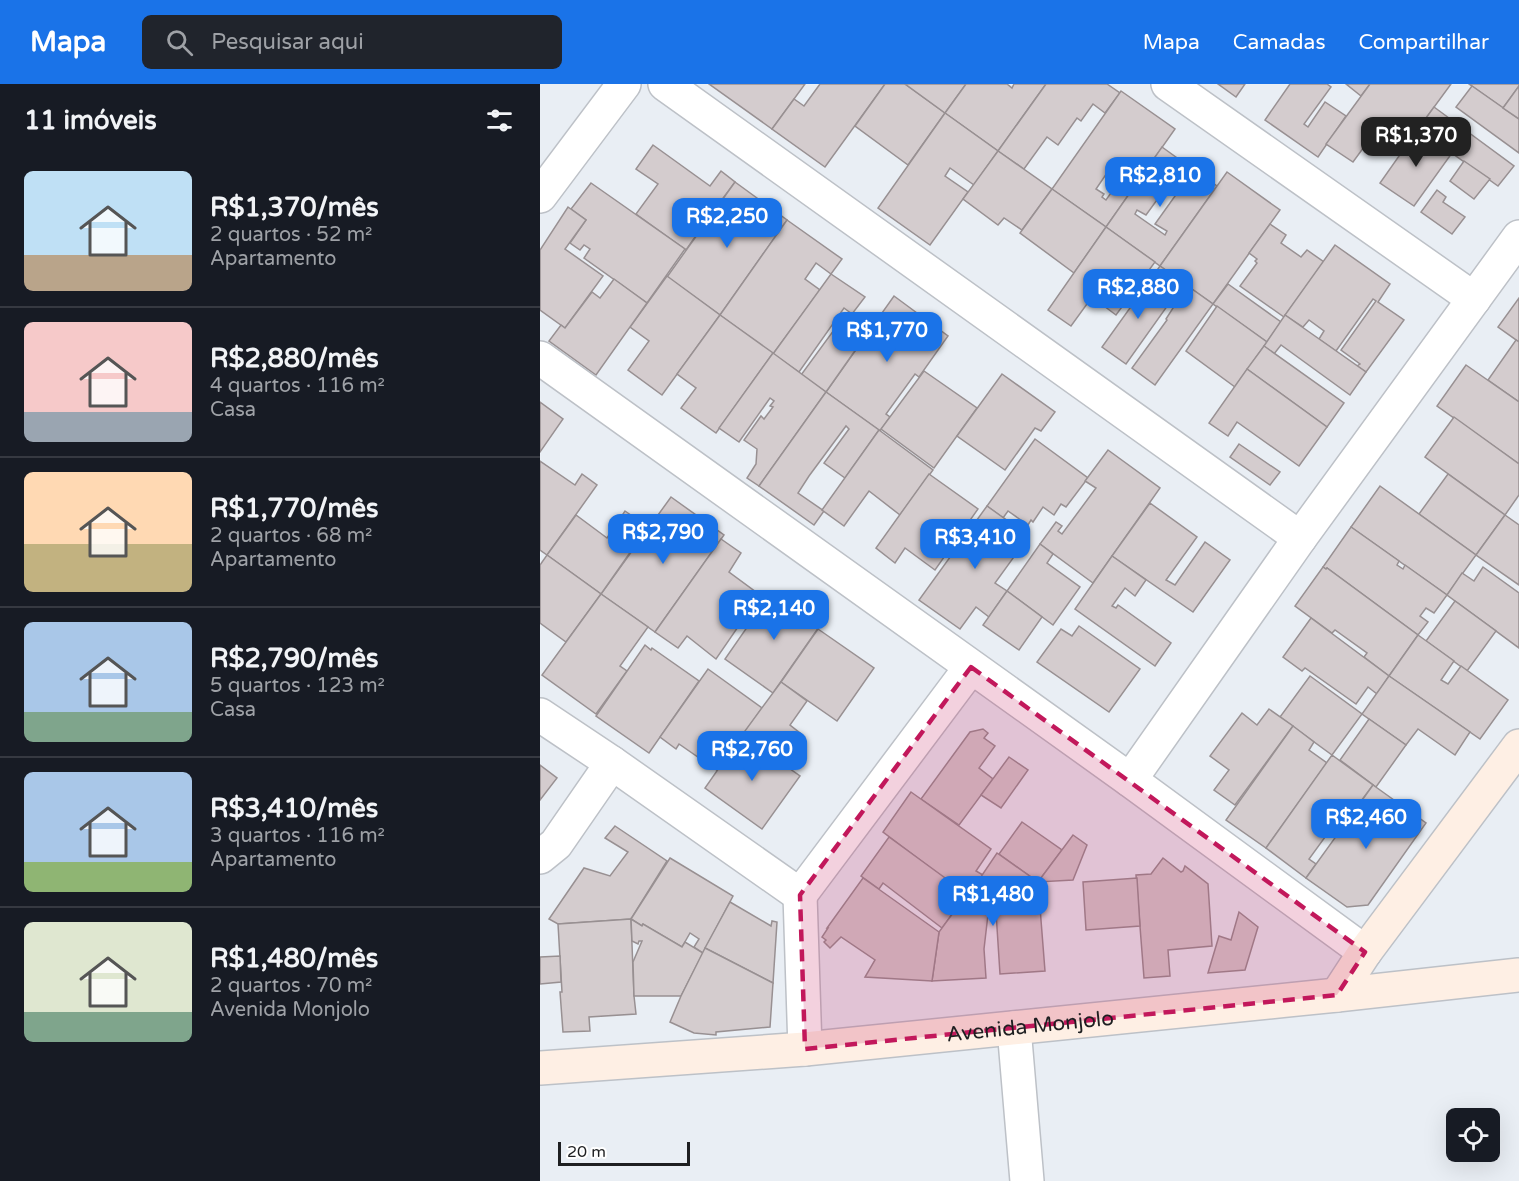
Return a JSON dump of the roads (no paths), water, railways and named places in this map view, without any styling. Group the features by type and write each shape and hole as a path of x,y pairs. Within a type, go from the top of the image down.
{"street":[{"path":"543,185 624,84"},
{"path":"665,84 1300,538"},
{"path":"1168,84 1474,299"},
{"path":"1130,780 1300,538 1519,237"},
{"path":"540,358 1130,780 1365,952"},
{"path":"805,1049 800,895 971,667"},
{"path":"540,715 800,895"},
{"path":"1337,995 1365,952 1519,746"},
{"path":"540,857 556,843 612,763"},
{"name":"Avenida Monjolo","path":"540,1068 805,1049 1519,975"},
{"path":"1014,1028 1027,1181"}]}
